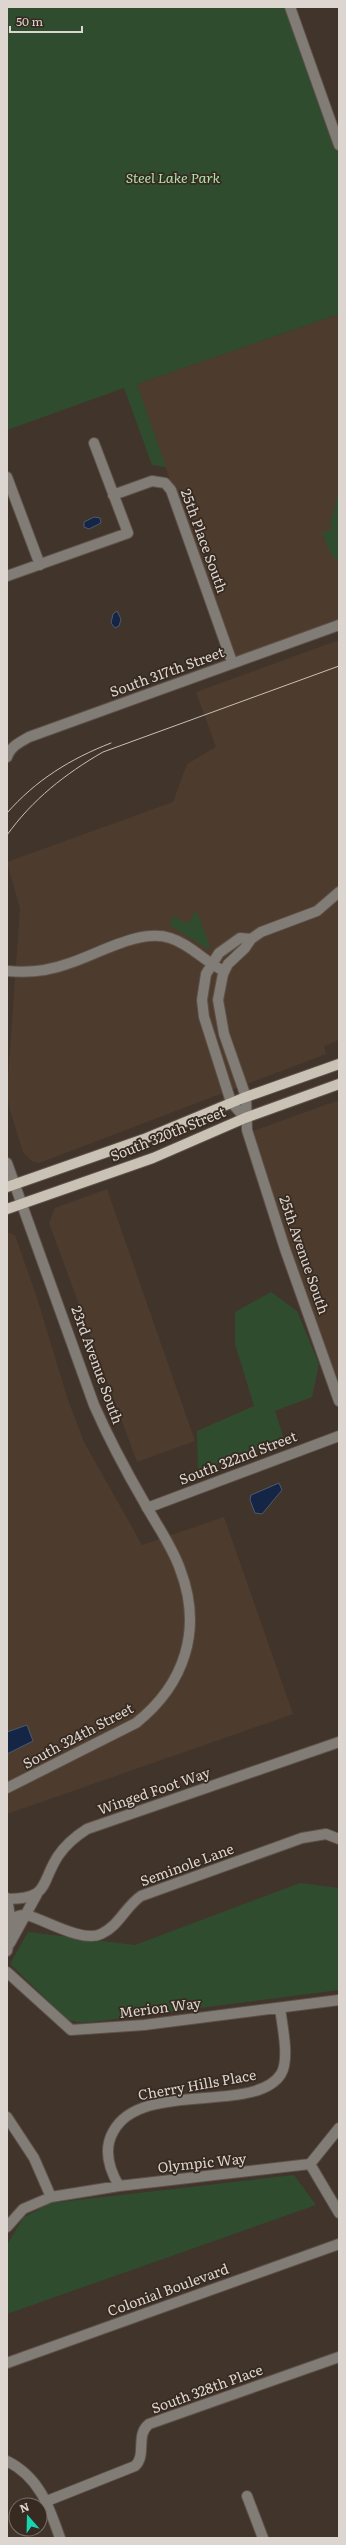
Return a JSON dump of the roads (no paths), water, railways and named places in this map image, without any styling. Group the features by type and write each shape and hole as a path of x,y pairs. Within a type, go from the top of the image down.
{"main road":[{"name":"South 320th Street","path":"11,1186 144,1139 231,1102 339,1064"},
{"name":"South 320th Street","path":"7,1209 153,1158 245,1118 339,1084"}],"street":[{"path":"290,7 339,145"},
{"path":"7,576 128,533 94,443"},
{"path":"7,477 40,565"},
{"name":"25th Place South","path":"113,495 152,482 165,483 171,490 232,662"},
{"name":"South 317th Street","path":"7,754 29,737 232,662 339,625"},
{"path":"245,1118 246,1097 220,1016 218,1000 224,971 251,939 261,932 317,911 339,892"},
{"path":"7,971 36,971 56,968 132,940 151,936 165,937 178,941 212,965 224,971"},
{"path":"245,1118 231,1102 204,1017 202,1000 204,986 212,965 229,945 240,938 251,939"},
{"name":"25th Avenue South","path":"245,1118 285,1248 339,1401"},
{"name":"23rd Avenue South","path":"7,1163 11,1186 23,1204 94,1405 112,1443 174,1554 185,1583 191,1616 189,1639"},
{"name":"South 322nd Street","path":"147,1508 339,1436"},
{"name":"South 324th Street","path":"7,1788 129,1727 154,1709 163,1698 178,1671 189,1639"},
{"name":"Winged Foot Way","path":"8,1948 37,1894 49,1878 57,1857 64,1846 87,1829 339,1742"},
{"name":"Seminole Lane","path":"26,1915 51,1926 83,1935 99,1936 111,1929 131,1903 141,1896 302,1838 326,1834 339,1839"},
{"path":"8,1948 12,1918 7,1898 25,1899 37,1894"},
{"path":"12,1918 26,1915"},
{"name":"Merion Way","path":"7,1972 71,2030 144,2025 339,2000"},
{"name":"Cherry Hills Place","path":"119,2186 109,2164 108,2149 110,2137 124,2116 148,2105 260,2089 273,2082 282,2073 284,2062 284,2037 280,2008"},
{"path":"7,2117 34,2158 50,2197"},
{"path":"339,2128 310,2164 339,2213"},
{"name":"Olympic Way","path":"7,2227 23,2209 50,2197 119,2186 310,2164"},
{"name":"Colonial Boulevard","path":"7,2363 339,2244"},
{"name":"South 328th Place","path":"48,2500 135,2466 141,2457 143,2432 149,2424 339,2357"},
{"path":"7,2461 31,2478 43,2497"},
{"path":"247,2496 263,2538"},
{"path":"48,2506 60,2538"}],"water":[{"path":"94,517 100,518 101,523 89,529 84,527 84,522"},
{"path":"117,611 121,619 119,626 115,628 111,623 113,614"},
{"path":"279,1483 282,1490 262,1514 255,1513 250,1500 251,1495"},
{"path":"27,1725 33,1741 7,1754 7,1732"}],"tram line":[{"path":"7,835 17,822 50,788 89,760 103,752 339,666"},
{"path":"7,813 30,790 54,772 68,763 111,743"}],"park label":[{"name":"Steel Lake Park","path":"173,178"}]}
